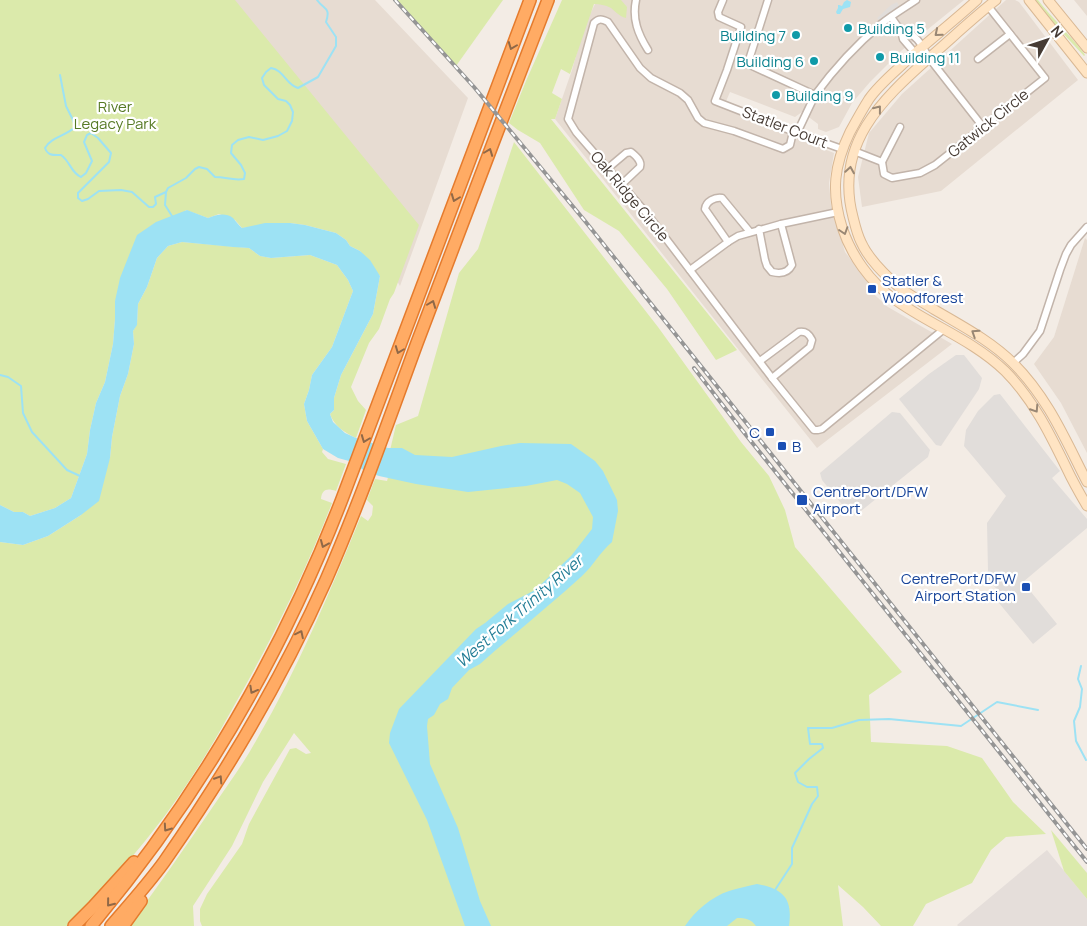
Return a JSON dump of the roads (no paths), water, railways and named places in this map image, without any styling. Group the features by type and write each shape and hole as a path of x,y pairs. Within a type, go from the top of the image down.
{"highway":[{"path":"91,926 150,852 212,761 278,644 311,576 382,394 530,0"},
{"path":"111,926 163,863 227,766 270,693 292,651 325,581 357,504 548,0"},
{"path":"541,17 554,0"},
{"path":"74,926 137,859 150,852"},
{"path":"123,926 160,874 163,863"}],"street":[{"path":"636,0 634,10 636,27 648,50"},
{"name":"Statler Court","path":"722,0 718,12 719,17 741,27 728,70 715,101 842,149 854,151"},
{"path":"768,0 748,63 750,66 815,95"},
{"path":"795,132 815,95 830,75 881,24 916,0"},
{"path":"977,0 915,52 870,98 856,121 839,158 835,192 838,212 847,240 858,261 894,299 982,352 1005,370 1036,409 1087,506"},
{"path":"996,0 906,77 879,106 869,121 854,151 850,164 848,176 851,210 861,242 882,272 924,304 973,332 1013,363 1045,402 1087,482"},
{"path":"1029,0 1086,69"},
{"path":"1048,0 1087,48"},
{"name":"Gatwick Circle","path":"854,151 882,162 884,174 892,178 920,173 935,165 1045,78 988,6"},
{"path":"891,17 901,31 903,39 915,52 929,58"},
{"name":"Oak Ridge Circle","path":"795,132 790,145 783,149 704,123 698,118 688,100 680,93 652,78 640,68 608,22 602,19 594,23 568,119 576,132 648,215 814,430 822,429 944,329"},
{"path":"901,31 908,32 923,46 929,58 983,127"},
{"path":"978,59 1010,34"},
{"path":"882,162 900,127"},
{"path":"608,169 626,153 631,152 636,157 640,162 640,168 621,185"},
{"path":"728,242 705,209 708,202 713,199 722,198 750,232"},
{"path":"690,270 738,236 759,229 838,212"},
{"path":"759,229 767,266 772,272 779,274 789,269 792,265 781,224"},
{"path":"1005,370 1023,354 1040,331 1066,254 1071,245 1087,227"},
{"path":"894,299 902,289"},
{"path":"760,361 800,332 807,333 812,340 810,347 772,378"},
{"path":"1053,441 1064,435"}],"water":[{"path":"847,0 851,2 850,7 843,9 840,14 837,14 838,5 842,6"},
{"name":"West Fork Trinity River","path":"187,210 208,218 217,215 227,215 233,218 242,228 265,223 290,223 336,233 370,260 380,276 373,314 341,375 334,398 334,410 330,414 333,422 345,433 388,448 402,448 415,455 452,457 520,443 571,444 595,461 603,471 617,500 618,511 612,542 570,587 480,664 469,670 452,688 448,699 440,704 434,715 428,719 430,764 458,828 480,901 491,926 465,926 427,820 389,743 390,733 399,709 476,629 508,604 535,590 571,556 592,529 593,517 580,493 557,480 526,486 468,492 379,476 365,471 349,461 338,458 323,449 307,421 304,404 312,375 332,347 353,291 348,280 337,265 310,255 271,258 260,256 249,248 182,242 168,246 157,258 147,287 138,304 137,325 133,331 134,344 128,374 120,396 110,458 99,501 48,536 23,545 0,542 0,505 14,512 23,512 30,516 55,508 71,498 87,454 96,403 105,382 113,344 115,301 120,278 137,235 156,222"},
{"path":"757,884 774,889 784,896 789,908 789,926 756,926 748,919 737,918 727,926 685,926 699,910 716,897 732,890"}],"waterway":[{"path":"172,216 165,205 168,188 186,178 199,167 207,169 215,177 236,180 244,179 245,173 231,153 232,145 238,140 249,137 263,140 278,136 287,131 292,121 293,112 290,105 286,101 278,99 264,85 262,78 271,68 275,69 298,88 318,77 336,46 336,37 326,22 328,14 326,9 317,0"},
{"path":"60,75 66,106 75,127 51,141 45,148 46,151 51,154 61,155 67,160 75,173 81,177 86,173 92,161 84,142 87,135 91,133 98,138 111,153 109,162 78,193 78,198 82,201 99,191 121,190 132,192 149,207 153,207 156,204 155,197 166,192"},
{"path":"0,375 8,377 21,386 23,413 32,432 67,470 80,476"},
{"path":"1081,666 1078,679 1082,689 1080,707 1074,721 1076,741 1086,760"},
{"path":"775,890 792,864 792,848 812,804 818,796 817,787 807,787 798,782 795,773 823,748 822,744 810,744 808,728 832,728 859,720 889,719 961,726 997,702 1038,710"}],"railway":[{"path":"395,0 474,87 585,221 1087,849"},
{"path":"694,368 1087,862"}],"place":[{"name":"Building 5","path":"848,28"},
{"name":"Building 7","path":"796,35"},
{"name":"Building 11","path":"880,57"},
{"name":"Building 6","path":"814,61"},
{"name":"Building 9","path":"776,95"},
{"name":"Statler & Woodforest","path":"872,289"},
{"name":"C","path":"770,432"},
{"name":"B","path":"782,446"},
{"name":"CentrePort/DFW Airport","path":"802,500"},
{"name":"CentrePort/DFW Airport Station","path":"1026,587"}],"park label":[{"name":"River Legacy Park","path":"115,114"}]}
